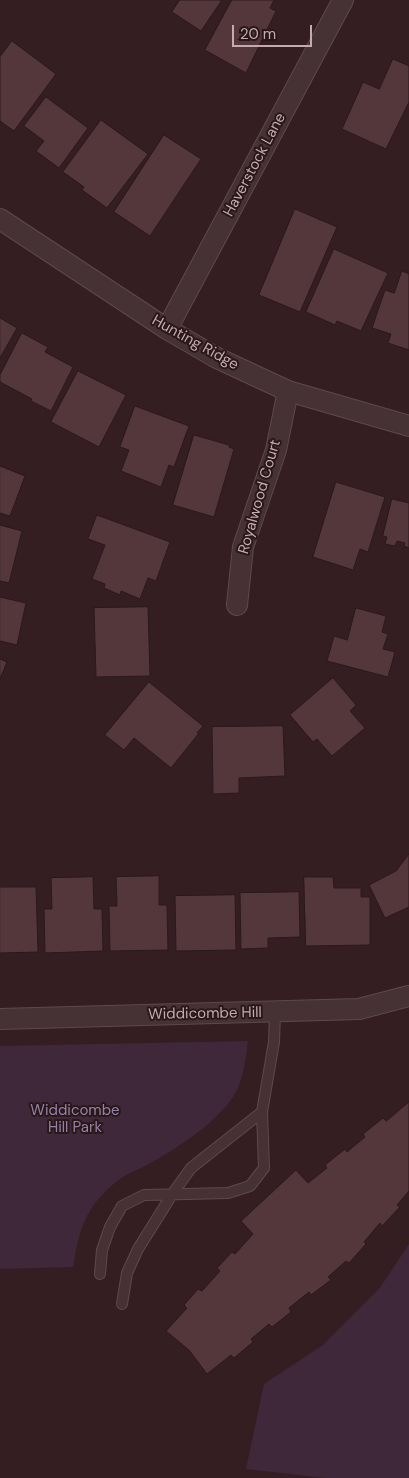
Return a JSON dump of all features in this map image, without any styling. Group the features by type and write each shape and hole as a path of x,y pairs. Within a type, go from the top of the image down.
{"street":[{"name":"Haverstock Lane","path":"167,330 343,0"},
{"name":"Hunting Ridge","path":"0,219 167,330 218,358 288,390 409,426"},
{"name":"Royalwood Court","path":"237,605 243,547 276,450 288,390"},
{"name":"Widdicombe Hill","path":"0,1019 359,1009 409,996"}],"lane":[{"path":"100,1274 102,1250 110,1226 122,1206 144,1195 228,1193 250,1186 264,1168 262,1112 274,1042 275,1012"},
{"path":"122,1304 126,1273 138,1249 191,1168 262,1112"}],"green space":[{"name":"Widdicombe Hill Park","path":"248,1041 241,1078 237,1090 230,1101 197,1133 144,1167 123,1177 104,1193 91,1209 81,1230 73,1267 0,1269 0,1046"},
{"path":"409,1244 409,1478 325,1478 246,1469 264,1384 323,1345 379,1289"}],"building":[{"path":"180,0 222,0 201,31 172,12"},
{"path":"232,0 274,0 270,8 276,11 246,73 205,50"},
{"path":"12,41 56,74 14,131 0,121 0,57"},
{"path":"393,59 409,66 409,102 386,149 342,129 363,82 379,89"},
{"path":"46,97 88,128 59,168 36,151 44,141 24,126"},
{"path":"101,120 148,154 107,208 82,190 84,187 63,172"},
{"path":"164,135 201,159 150,236 114,212"},
{"path":"295,209 337,227 300,312 259,295"},
{"path":"334,249 388,273 361,331 337,321 335,325 306,312"},
{"path":"402,271 409,274 409,350 388,343 391,334 372,328 385,290 394,293"},
{"path":"0,318 17,328 0,358"},
{"path":"22,333 48,347 45,352 73,367 51,411 0,382 0,375"},
{"path":"78,371 126,395 99,447 51,422"},
{"path":"135,406 189,426 174,467 169,465 161,487 121,471 129,450 120,447"},
{"path":"194,435 229,445 229,447 234,449 214,517 173,505"},
{"path":"0,466 25,476 10,516 0,513"},
{"path":"336,482 385,497 368,552 360,549 353,570 313,557"},
{"path":"392,499 409,503 409,548 404,546 405,543 397,541 395,546 385,544 387,537 383,536"},
{"path":"97,515 170,542 156,581 148,578 140,599 121,591 120,595 104,588 105,584 92,579 105,545 88,539"},
{"path":"0,525 22,531 9,583 0,581"},
{"path":"0,597 26,603 17,645 0,641"},
{"path":"148,607 150,676 96,677 94,608"},
{"path":"356,608 386,616 382,632 388,634 383,649 395,652 388,677 327,661 334,636 347,640"},
{"path":"0,659 7,662 0,679"},
{"path":"333,678 356,705 350,711 365,728 332,756 317,739 313,742 290,715"},
{"path":"149,682 203,726 171,768 134,738 124,750 105,735"},
{"path":"283,726 285,776 239,778 239,793 213,794 212,727"},
{"path":"409,854 409,907 385,918 369,885 396,871"},
{"path":"159,876 159,905 167,905 168,950 110,951 109,906 117,906 116,877"},
{"path":"93,877 94,909 102,909 103,951 45,953 44,909 52,909 51,878"},
{"path":"304,877 333,877 334,888 361,888 361,897 370,897 370,945 306,946"},
{"path":"0,887 36,887 38,952 0,953"},
{"path":"299,892 300,937 268,938 268,948 241,949 240,893"},
{"path":"235,895 236,950 176,951 175,896"},
{"path":"409,1102 409,1191 397,1205 400,1207 382,1226 380,1223 364,1242 366,1244 349,1263 346,1261 328,1277 331,1280 311,1295 309,1292 289,1308 291,1312 272,1327 269,1324 251,1339 253,1342 234,1358 231,1355 207,1374 189,1350 166,1331 187,1308 184,1305 198,1289 202,1291 220,1271 217,1268 232,1252 235,1254 253,1234 241,1221 296,1170 308,1183 327,1168 325,1165 345,1149 347,1152 365,1137 363,1134 383,1118 386,1121"}]}
